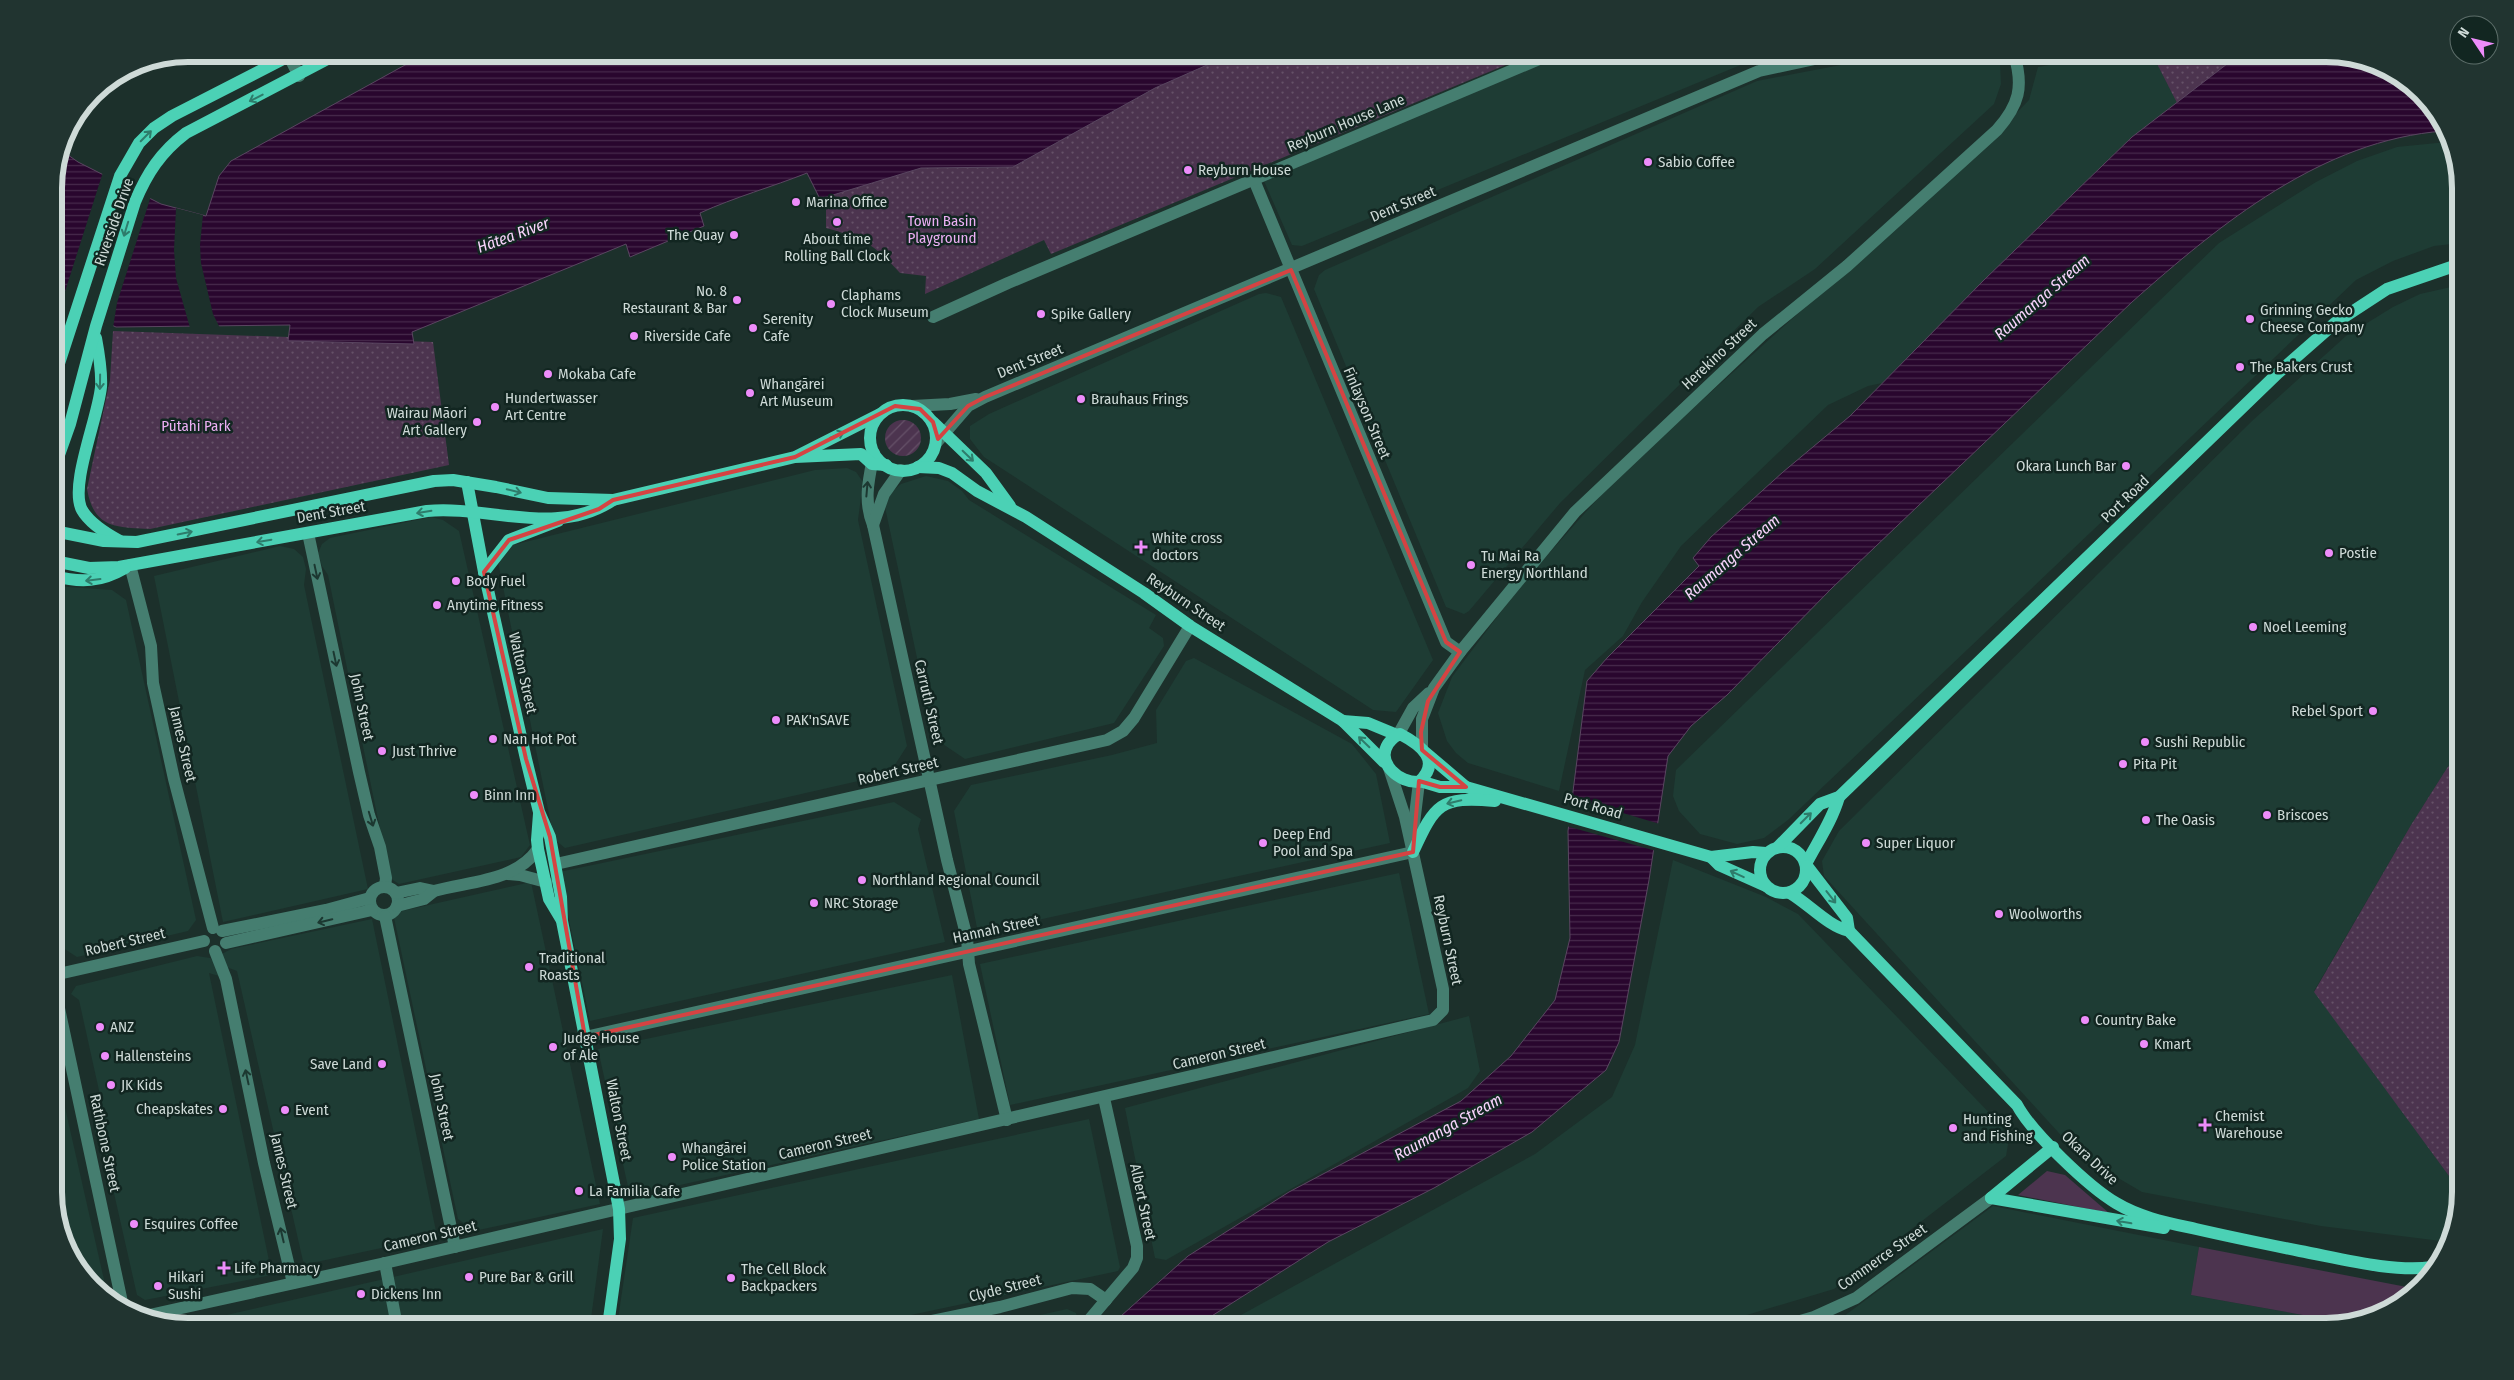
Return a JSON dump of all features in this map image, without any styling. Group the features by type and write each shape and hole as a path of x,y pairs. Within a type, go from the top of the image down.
{"main road":[{"name":"Riverside Drive","path":"63,352 120,176 139,143 154,128 277,62"},
{"name":"Riverside Drive","path":"63,444 142,183 157,159 168,146 186,133 323,62"},
{"name":"Port Road","path":"1420,782 1440,787 1466,787 1711,857 1772,850 1820,804 1839,797 2278,373 2335,323 2388,289 2451,267"},
{"path":"96,330 101,386 97,410 80,471 80,502 82,510 92,522 120,541"},
{"path":"895,406 912,406 920,409 932,422 936,432 936,443 930,457 918,467 901,470 886,466 873,458 871,432 874,422 880,414 895,406"},
{"name":"Dent Street","path":"795,457 880,414"},
{"name":"Reyburn Street","path":"932,422 986,474 1011,508"},
{"name":"Dent Street","path":"63,533 98,540 137,542 155,540 418,483 453,480 548,498 613,500 795,457 861,454 873,458"},
{"name":"Reyburn Street","path":"918,467 939,468 960,478 977,491 1011,508 1144,593 1190,626 1343,721 1387,765"},
{"name":"Walton Street","path":"467,482 484,572 539,812 550,837 556,864 562,921 619,1209 620,1239 609,1318"},
{"name":"Dent Street","path":"63,563 89,568 130,566 444,509 519,518 569,517 594,512 613,500"},
{"path":"484,572 509,540 569,517"},
{"path":"63,578 94,581 110,576 130,566"},
{"name":"Reyburn Street","path":"1343,721 1368,723 1397,735"},
{"path":"1397,735 1404,736 1423,750 1430,761 1420,782 1400,776 1387,765 1384,753 1387,746 1397,735"},
{"name":"Port Road","path":"1423,750 1466,787"},
{"name":"Port Road","path":"1807,865 1822,833 1834,816 1839,797"},
{"path":"1413,852 1432,813 1447,803 1468,800 1520,802"},
{"name":"Walton Street","path":"539,812 538,849 549,899 562,921"},
{"path":"1772,850 1796,851 1807,865 1802,883 1790,893 1780,893 1766,886 1761,867 1772,850"},
{"name":"Port Road","path":"1711,857 1719,865 1766,886"},
{"name":"Okara Drive","path":"1807,865 1847,918 1849,931"},
{"name":"Okara Drive","path":"1790,893 1816,910 1835,928 1849,931 2017,1105 2022,1116 2086,1181 2116,1203 2140,1214 2170,1223 2362,1263 2425,1269"},
{"name":"Commerce Street","path":"1991,1198 2053,1147"},
{"path":"1991,1198 2162,1229 2170,1223"}],"street":[{"path":"293,62 299,76"},
{"name":"Reyburn House Lane","path":"933,317 1008,283 1532,62"},
{"name":"Dent Street","path":"936,443 968,406 985,397 1292,270 1759,71 1801,62"},
{"name":"Herekino Street","path":"1397,735 1413,708 1434,688 1460,652 1575,512 1763,334 1847,266 1997,130 2006,120 2018,98 2020,83 2016,62"},
{"name":"Finlayson Street","path":"1254,180 1446,642 1460,652"},
{"name":"Dent Street","path":"912,406 950,404 985,397"},
{"name":"Carruth Street","path":"873,458 866,502 967,938 969,964 1007,1120"},
{"path":"872,525 884,494 901,470"},
{"name":"John Street","path":"308,533 359,772 390,890"},
{"name":"James Street","path":"130,566 150,646 152,683 174,779 218,930"},
{"name":"Robert Street","path":"556,864 930,781 1115,737 1134,718 1190,626"},
{"name":"Herekino Street","path":"1423,750 1422,718 1434,688"},
{"name":"Reyburn Street","path":"1387,765 1405,817 1444,1000 1443,1010 1438,1017 1423,1023"},
{"name":"Reyburn Street","path":"1413,852 1414,815 1420,782"},
{"path":"371,904 375,890 420,888 434,891 508,874 526,864 538,849"},
{"name":"Hannah Street","path":"585,1037 1413,852"},
{"path":"508,874 546,882"},
{"path":"390,890 397,906"},
{"path":"371,904 221,947 208,948 204,941 206,933 326,910 371,904 385,916 392,913 397,906 424,899 434,891"},
{"name":"John Street","path":"385,916 455,1247"},
{"path":"218,930 226,936 221,947"},
{"name":"Robert Street","path":"63,973 204,941"},
{"name":"James Street","path":"221,947 264,1163 293,1283"},
{"name":"Cameron Street","path":"157,1313 455,1247 1423,1023"},
{"name":"Rathbone Street","path":"63,1027 121,1298"},
{"name":"Albert Street","path":"1091,1318 1134,1268 1137,1252 1104,1098"},
{"name":"Commerce Street","path":"1814,1318 1856,1298 1991,1198"},
{"path":"385,1263 395,1318"},
{"name":"Clyde Street","path":"947,1318 1000,1307 1072,1288 1090,1289 1106,1300"}],"highlighted area":[{"path":"1291,270 1446,642 1460,652 1428,701 1421,732 1422,750 1466,787 1440,787 1419,781 1413,852 1398,857 585,1037 550,837 526,759 484,572 509,540 599,509 613,500 795,457 895,406 920,409 933,422 938,439 968,406 985,397"}],"shaded area":[{"path":"1535,62 1751,62 1302,246 1292,245 1264,181"},
{"path":"1856,62 1999,62 2001,84 1994,104 1815,269 1758,307 1560,503 1469,611 1464,614 1446,607 1314,289 1319,275 1325,270 1757,81"},
{"path":"2067,62 2156,62 2177,103 2119,149 1882,383 1868,386 1828,405 1681,546 1642,602 1623,636 1585,670 1559,791 1468,763 1456,753 1447,741 1438,713 1452,677 1521,585 1616,478 1990,140 2029,100 2038,67"},
{"path":"2443,142 2451,180 2451,244 2434,246 2393,261 2356,280 1788,820 1764,838 1737,844 1700,834 1679,811 1673,796 1676,770 2219,243 2316,182 2357,161 2397,147"},
{"path":"2451,287 2452,763 2411,825 2314,991 2452,1180 2450,1208 2442,1241 2321,1226 2142,1192 2079,1155 1824,876 1822,861 1839,831 2252,421 2346,336 2393,307 2420,294"},
{"path":"1266,293 1281,297 1433,660 1396,712 1373,710 984,457 970,439 970,426 989,414 1259,294"},
{"path":"847,468 856,472 863,482 858,520 907,746 889,774 565,848 554,839 498,562 509,546 815,470"},
{"path":"926,476 948,481 962,491 969,500 1156,615 1149,628 1163,638 1164,646 1114,723 965,759 934,738 885,507 890,493 901,484"},
{"path":"431,517 443,520 459,531 530,845 521,857 399,884 390,878 328,575 322,566 318,553 322,544 330,538"},
{"path":"280,546 294,549 303,557 306,569 304,585 368,889 223,922 154,576"},
{"path":"63,587 112,590 126,600 196,920 188,931 77,957 63,948"},
{"path":"1194,658 1352,744 1376,774 1390,843 978,933 954,811 971,785 1112,755 1157,743 1156,710 1186,661"},
{"path":"894,802 921,819 918,829 945,942 590,1021 559,872"},
{"path":"1673,860 1766,897 1798,914 1999,1123 2009,1138 2006,1156 1834,1289 1737,1318 1236,1318 1535,1154 1612,1097 1635,1045"},
{"path":"1399,873 1429,1014 1010,1105 980,964"},
{"path":"531,882 600,1204 474,1231 458,1219 393,913"},
{"path":"372,919 437,1236 307,1264 303,1261 237,971 224,966 222,954 231,949"},
{"path":"197,956 210,958 215,963 219,976 209,973 272,1275 145,1300 137,1295 102,1140 96,1136 91,1109 102,1104 79,1000 71,994 76,986"},
{"path":"952,975 979,1119 630,1196 598,1049"},
{"path":"1469,1016 1480,1071 1468,1088 1166,1260 1155,1258 1125,1108"},
{"path":"63,1099 106,1286 94,1275 75,1248 65,1216 63,1200"},
{"path":"1089,1119 1120,1267 1118,1271 897,1318 618,1318 633,1218"},
{"path":"1993,1206 2199,1247 2191,1295 2320,1318 1841,1318"},
{"path":"603,1229 591,1318 214,1318"},
{"path":"1067,1309 1076,1313 1077,1318 1027,1318"}],"green space":[{"name":"Town Basin Playground","path":"1214,62 1513,62 1051,254 1044,240 925,294 926,276 900,273 868,243 826,228 826,197 921,168 1013,167 1155,88"},
{"path":"2156,62 2230,62 2177,103"},
{"name":"Pūtahi Park","path":"113,331 433,342 449,465 150,529 127,528 108,523 95,512 87,489 110,380"},
{"path":"903,420 910,421 916,425 920,431 920,445 916,451 910,455 903,456 896,455 890,451 886,445 885,438 886,431 890,425 896,421"},
{"path":"2452,763 2452,1180 2314,992 2411,825"},
{"path":"2047,1171 2065,1175 2109,1213 2018,1195"},
{"path":"2199,1247 2408,1287 2389,1301 2374,1308 2358,1313 2326,1318 2191,1295"}],"water":[{"name":"Hātea River","path":"410,62 1214,62 1155,88 1013,167 921,168 820,199 807,173 700,213 704,226 630,257 626,244 412,332 414,344 288,341 290,325 116,327 63,303 63,180 67,155 78,162 161,204 206,216 219,176 231,161"},
{"name":"Raumanga Stream","path":"2230,62 2326,62 2366,69 2382,75 2409,94 2420,105 2439,132 2399,138 2356,151 2315,168 2237,216 2201,244 2132,302 1832,588 1727,695 1691,726 1668,756 1649,880 1619,1042 1606,1070 1532,1132 1434,1188 1328,1242 1209,1318 1119,1318 1188,1256 1289,1192 1461,1101 1511,1056 1555,1000 1570,938 1568,831 1587,681 1607,658 1699,566 1693,558 1711,537 1783,472 1850,416 1984,280 2132,137"}],"pier":[{"path":"103,172 151,196 117,303 113,328 63,305 63,298"},
{"path":"176,208 203,215 200,245 201,263 213,314 220,328 190,328 176,278 174,250"},
{"path":"1569,797 1660,824 1656,851 1566,826"}],"place":[{"name":"Sabio Coffee","path":"1648,162"},
{"name":"Reyburn House","path":"1188,170"},
{"name":"Marina Office","path":"796,202"},
{"name":"About time Rolling Ball Clock","path":"837,222"},
{"name":"The Quay","path":"734,235"},
{"name":"No. 8 Restaurant & Bar","path":"737,300"},
{"name":"Claphams Clock Museum","path":"831,304"},
{"name":"Spike Gallery","path":"1041,314"},
{"name":"Grinning Gecko Cheese Company","path":"2250,319"},
{"name":"Serenity Cafe","path":"753,328"},
{"name":"Riverside Cafe","path":"634,336"},
{"name":"The Bakers Crust","path":"2240,367"},
{"name":"Mokaba Cafe","path":"548,374"},
{"name":"Whangārei Art Museum","path":"750,393"},
{"name":"Brauhaus Frings","path":"1081,399"},
{"name":"Hundertwasser Art Centre","path":"495,407"},
{"name":"Wairau Māori Art Gallery","path":"477,422"},
{"name":"Okara Lunch Bar","path":"2126,466"},
{"name":"White cross doctors","path":"1141,547"},
{"name":"Postie","path":"2329,553"},
{"name":"Tu Mai Ra Energy Northland","path":"1471,565"},
{"name":"Body Fuel","path":"456,581"},
{"name":"Anytime Fitness","path":"437,605"},
{"name":"Noel Leeming","path":"2253,627"},
{"name":"Rebel Sport","path":"2373,711"},
{"name":"PAK'nSAVE","path":"776,720"},
{"name":"Nan Hot Pot","path":"493,739"},
{"name":"Sushi Republic","path":"2145,742"},
{"name":"Just Thrive","path":"382,751"},
{"name":"Pita Pit","path":"2123,764"},
{"name":"Binn Inn","path":"474,795"},
{"name":"Briscoes","path":"2267,815"},
{"name":"The Oasis","path":"2146,820"},
{"name":"Deep End Pool and Spa","path":"1263,843"},
{"name":"Super Liquor","path":"1866,843"},
{"name":"Northland Regional Council","path":"862,880"},
{"name":"NRC Storage","path":"814,903"},
{"name":"Woolworths","path":"1999,914"},
{"name":"Traditional Roasts","path":"529,967"},
{"name":"Country Bake","path":"2085,1020"},
{"name":"ANZ","path":"100,1027"},
{"name":"Kmart","path":"2144,1044"},
{"name":"Judge House of Ale","path":"553,1047"},
{"name":"Hallensteins","path":"105,1056"},
{"name":"Save Land","path":"382,1064"},
{"name":"JK Kids","path":"111,1085"},
{"name":"Cheapskates","path":"223,1109"},
{"name":"Event","path":"285,1110"},
{"name":"Chemist Warehouse","path":"2205,1125"},
{"name":"Hunting and Fishing","path":"1953,1128"},
{"name":"Whangārei Police Station","path":"672,1157"},
{"name":"La Familia Cafe","path":"579,1191"},
{"name":"Esquires Coffee","path":"134,1224"},
{"name":"Life Pharmacy","path":"224,1268"},
{"name":"Pure Bar & Grill","path":"469,1277"},
{"name":"The Cell Block Backpackers","path":"731,1278"},
{"name":"Hikari Sushi","path":"158,1286"},
{"name":"Dickens Inn","path":"361,1294"}]}
